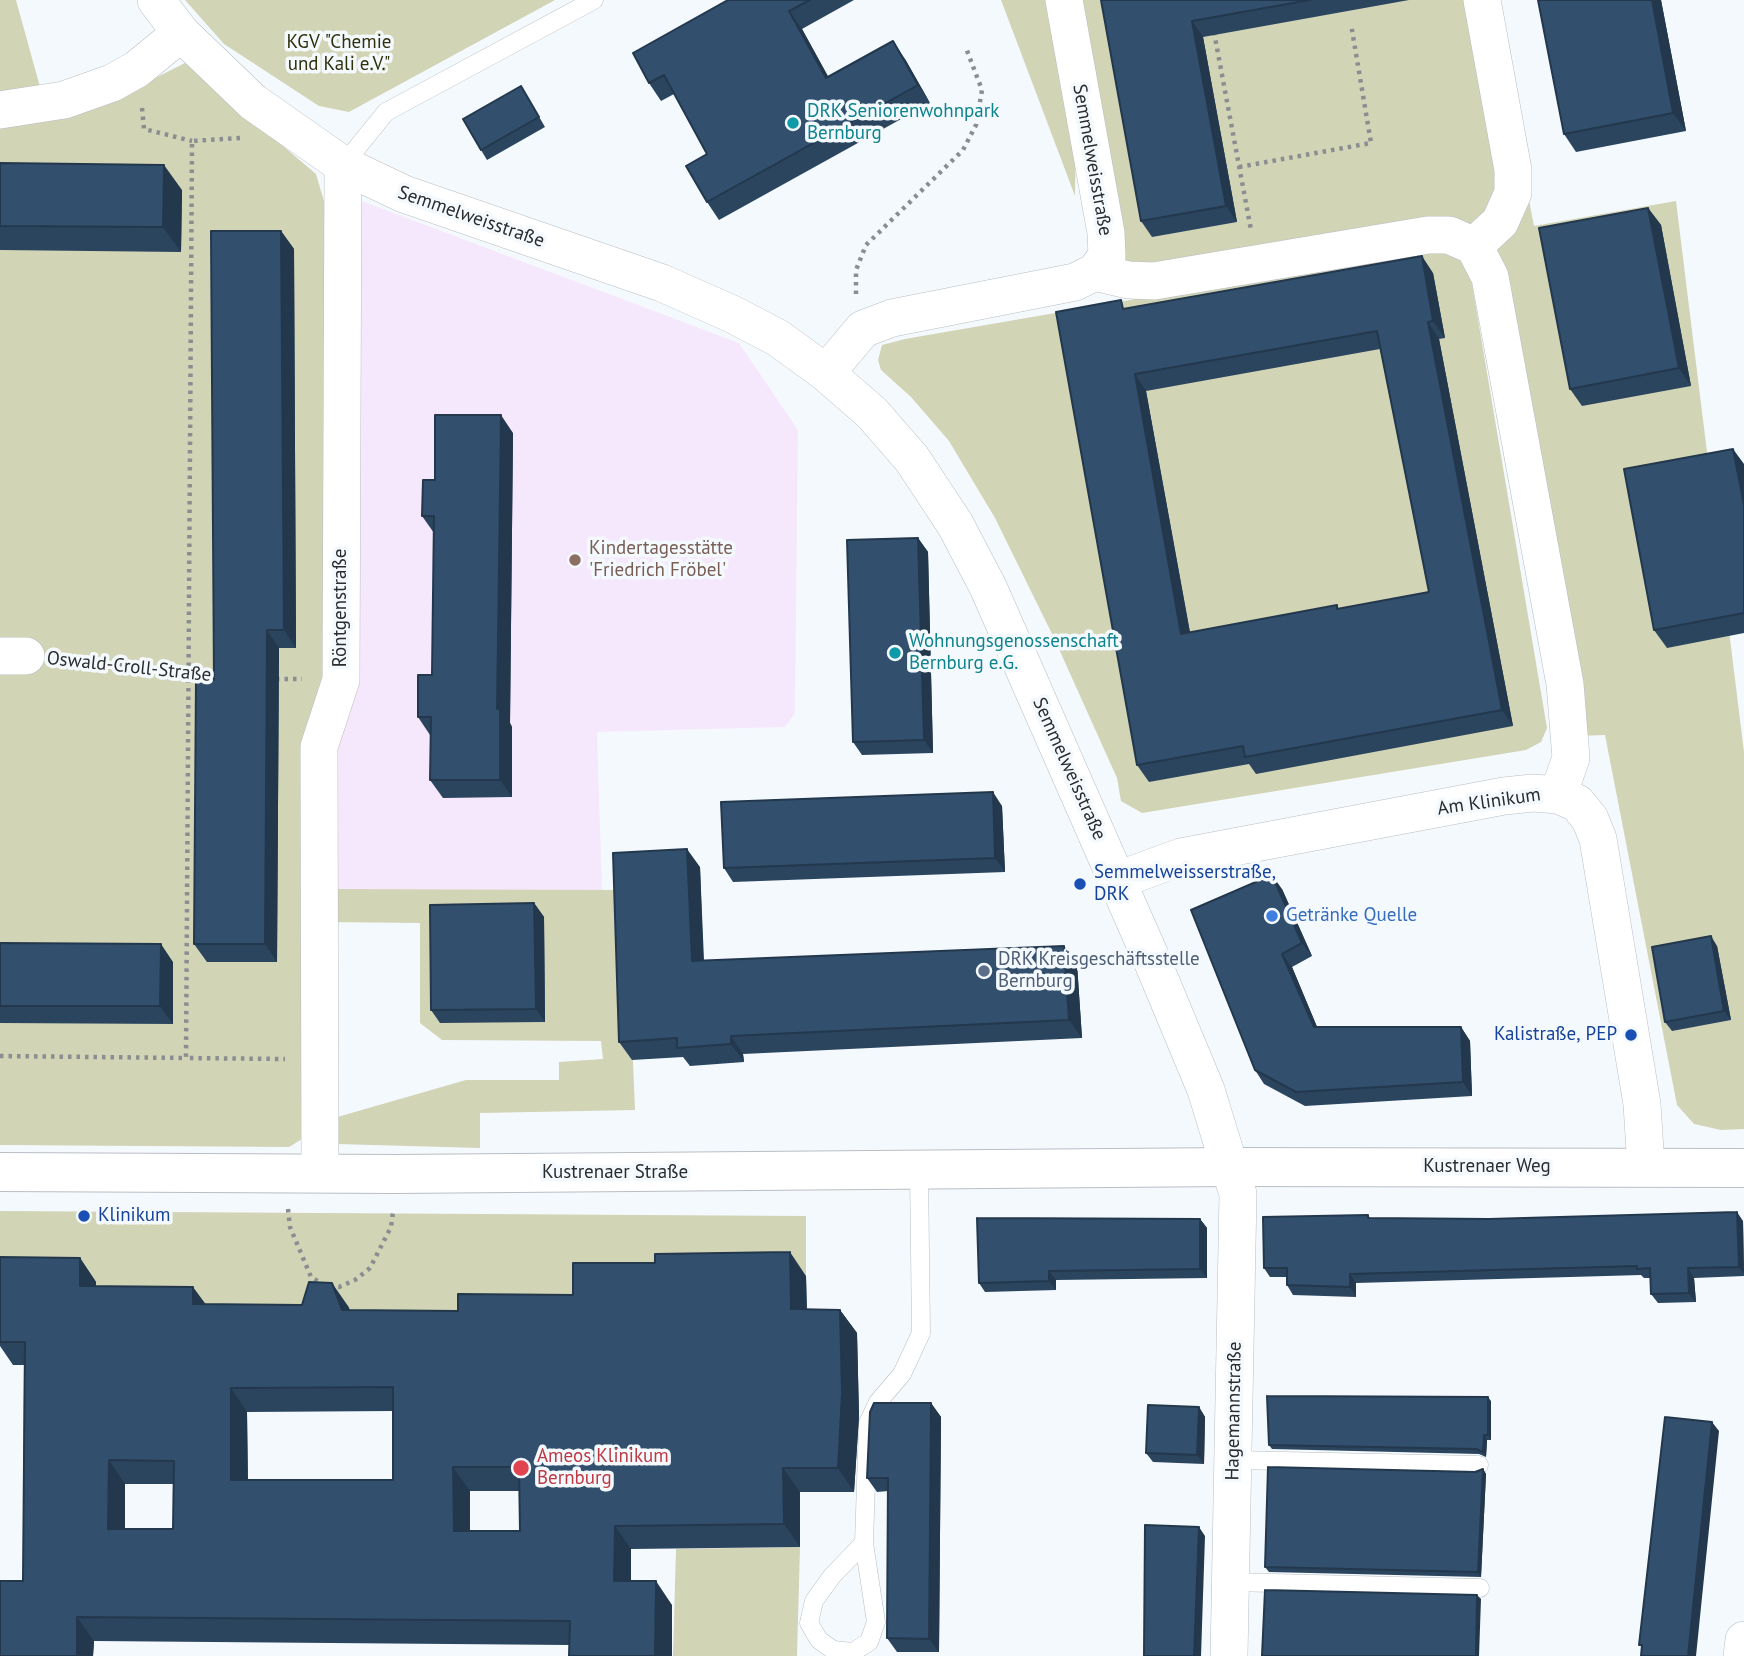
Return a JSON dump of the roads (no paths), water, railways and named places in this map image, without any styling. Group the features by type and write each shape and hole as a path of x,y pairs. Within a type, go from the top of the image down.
{"street":[{"name":"Semmelweisstraße","path":"156,0 181,33 253,102 297,136 343,165 404,194 662,283 732,314 778,338 825,373 872,414 912,459 955,524 994,600 1118,880 1206,1090 1230,1167"},
{"name":"Semmelweisstraße","path":"1064,0 1106,233 1107,257 1095,272"},
{"path":"1474,247 1500,222 1513,193 1513,170 1482,0"},
{"path":"0,110 64,100 112,83 137,69 181,33"},
{"name":"Röntgenstraße","path":"302,1173 321,1059 319,747 341,680 343,165"},
{"path":"825,373 863,330 892,318 1044,290 1075,282 1095,272 1128,280 1154,281 1428,235 1449,235 1474,247 1490,277 1565,684 1571,758 1558,795"},
{"name":"Am Klinikum","path":"1118,880 1138,871 1195,854 1504,796 1533,793 1558,795 1577,803 1590,819 1598,839 1642,1104 1646,1167"},
{"name":"Kustrenaer Weg","path":"1230,1167 1744,1168"},
{"name":"Kustrenaer Straße","path":"0,1172 395,1174 1230,1167"},
{"name":"Hagemannstraße","path":"1229,1656 1238,1194 1230,1167"},
{"path":"1742,1656 1744,1640"}],"lane":[{"path":"343,165 386,113 594,0"},
{"path":"864,1543 832,1576 814,1601 809,1623 817,1648 853,1652 869,1642 876,1622 864,1543 868,1423 878,1402 902,1374 921,1333 919,1171"},
{"path":"1233,1460 1479,1465"},
{"path":"1231,1582 1480,1588"}],"place":[{"name":"DRK Seniorenwohnpark Bernburg","path":"793,123"},
{"name":"Kindertagesstätte 'Friedrich Fröbel'","path":"575,560"},
{"name":"Wohnungsgenossenschaft Bernburg e.G.","path":"895,653"},
{"name":"Semmelweisserstraße, DRK","path":"1080,884"},
{"name":"Getränke Quelle","path":"1272,916"},
{"name":"DRK Kreisgeschäftsstelle Bernburg","path":"984,971"},
{"name":"Kalistraße, PEP","path":"1631,1035"},
{"name":"Klinikum","path":"84,1216"},
{"name":"Ameos Klinikum Bernburg","path":"521,1468"}],"park label":[{"name":"KGV \"Chemie und Kali e.V.\"","path":"339,54"}]}
